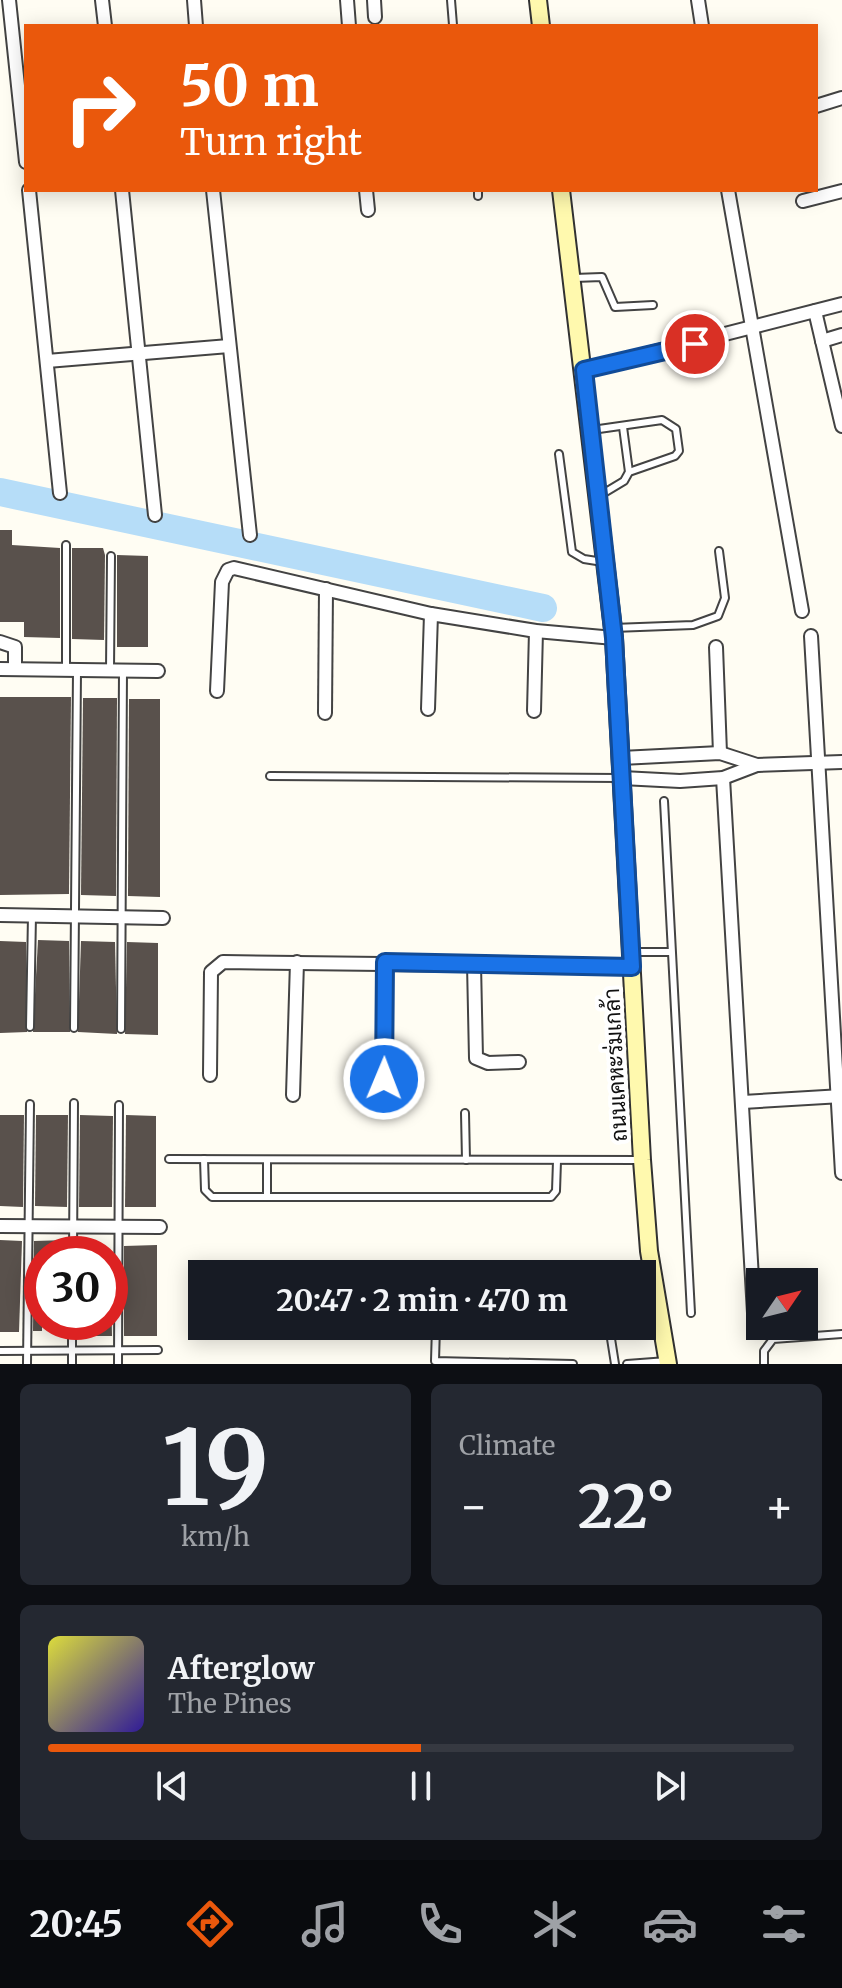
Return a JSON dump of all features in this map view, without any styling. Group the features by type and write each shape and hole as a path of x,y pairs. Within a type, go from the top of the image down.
{"street":[{"path":"0,1 10,0 24,142"},
{"path":"102,0 105,24"},
{"path":"194,0 196,24"},
{"path":"347,0 349,24"},
{"path":"374,0 375,17"},
{"path":"538,0 541,24"},
{"path":"698,0 702,24"},
{"path":"818,105 842,98"},
{"path":"803,201 842,191"},
{"path":"29,192 60,493"},
{"path":"122,192 155,515"},
{"path":"213,192 250,535"},
{"path":"366,192 368,210"},
{"name":"ถนนเคหะร่มเกล้า","path":"561,192 614,633 646,1260"},
{"path":"728,192 750,330 802,611"},
{"path":"584,370 842,304"},
{"path":"815,311 842,426"},
{"path":"822,341 842,335"},
{"path":"47,361 229,346"},
{"path":"217,691 222,582 228,570 238,568 431,614 536,631 614,633"},
{"path":"325,713 326,589"},
{"path":"428,709 431,614"},
{"path":"534,711 536,631"},
{"path":"811,636 840,1096 842,1173"},
{"path":"0,642 15,647 15,669"},
{"path":"716,647 720,753"},
{"path":"0,669 158,671"},
{"path":"621,758 720,753 757,765"},
{"path":"702,755 704,780"},
{"path":"622,778 704,780 723,778 757,765 842,762"},
{"path":"723,778 752,1268"},
{"path":"0,915 163,918"},
{"path":"210,1075 210,984 214,967 223,962 474,964 632,960"},
{"path":"293,1095 297,962"},
{"path":"384,1079 385,962"},
{"path":"474,964 476,1058 488,1063 519,1062"},
{"path":"743,1102 840,1096"},
{"path":"0,1226 160,1227"},
{"name":"ถนนเคหะร่มเกล้า","path":"656,1315 667,1363"}],"lane":[{"path":"451,0 453,24"},
{"path":"572,278 602,277 615,307 653,305"},
{"path":"592,430 662,420 676,429 679,442 675,456 629,472"},
{"path":"599,496 624,481 629,472 623,427"},
{"path":"559,454 572,552 584,559 606,562"},
{"path":"66,545 72,670 74,1028"},
{"path":"614,633 693,625 718,616 725,598 719,551"},
{"path":"111,556 117,670 121,1029"},
{"path":"270,776 622,778"},
{"path":"664,801 691,1313"},
{"path":"30,1027 32,915"},
{"path":"632,960 671,952"},
{"path":"74,1103 74,1236"},
{"path":"27,1364 30,1104"},
{"path":"118,1364 119,1105"},
{"path":"465,1113 466,1160"},
{"path":"169,1159 642,1160"},
{"path":"204,1159 205,1190 209,1196 267,1197 551,1197 556,1191 557,1161"},
{"path":"267,1160 267,1197"},
{"path":"764,1364 764,1351 773,1339 842,1334"},
{"path":"72,1340 72,1364"},
{"path":"436,1340 435,1361 573,1364"},
{"path":"611,1340 615,1364"},
{"path":"0,1351 158,1350"},
{"path":"627,1364 667,1363"}],"building":[{"path":"0,530 12,530 12,545 60,548 60,638 24,637 24,622 0,622"},
{"path":"72,548 103,548 104,640 72,639"},
{"path":"117,555 148,556 148,647 117,647"},
{"path":"0,697 71,697 69,894 0,895"},
{"path":"83,698 117,698 116,896 81,895"},
{"path":"129,699 160,699 160,897 128,896"},
{"path":"38,940 69,941 70,1032 33,1032"},
{"path":"0,941 26,942 27,1032 0,1033"},
{"path":"81,941 115,942 117,1034 78,1032"},
{"path":"127,942 158,943 158,1035 125,1034"},
{"path":"0,1115 24,1115 23,1207 0,1206"},
{"path":"36,1115 68,1115 67,1207 35,1206"},
{"path":"80,1115 113,1116 112,1207 79,1207"},
{"path":"126,1115 156,1116 156,1207 125,1207"},
{"path":"0,1240 22,1241 19,1332 0,1332"},
{"path":"157,1245 157,1336 128,1336 128,1246"}],"waterway":[{"path":"0,492 543,608"}],"route":[{"path":"384,1079 385,962 632,967 614,638 584,370 695,344"}]}
